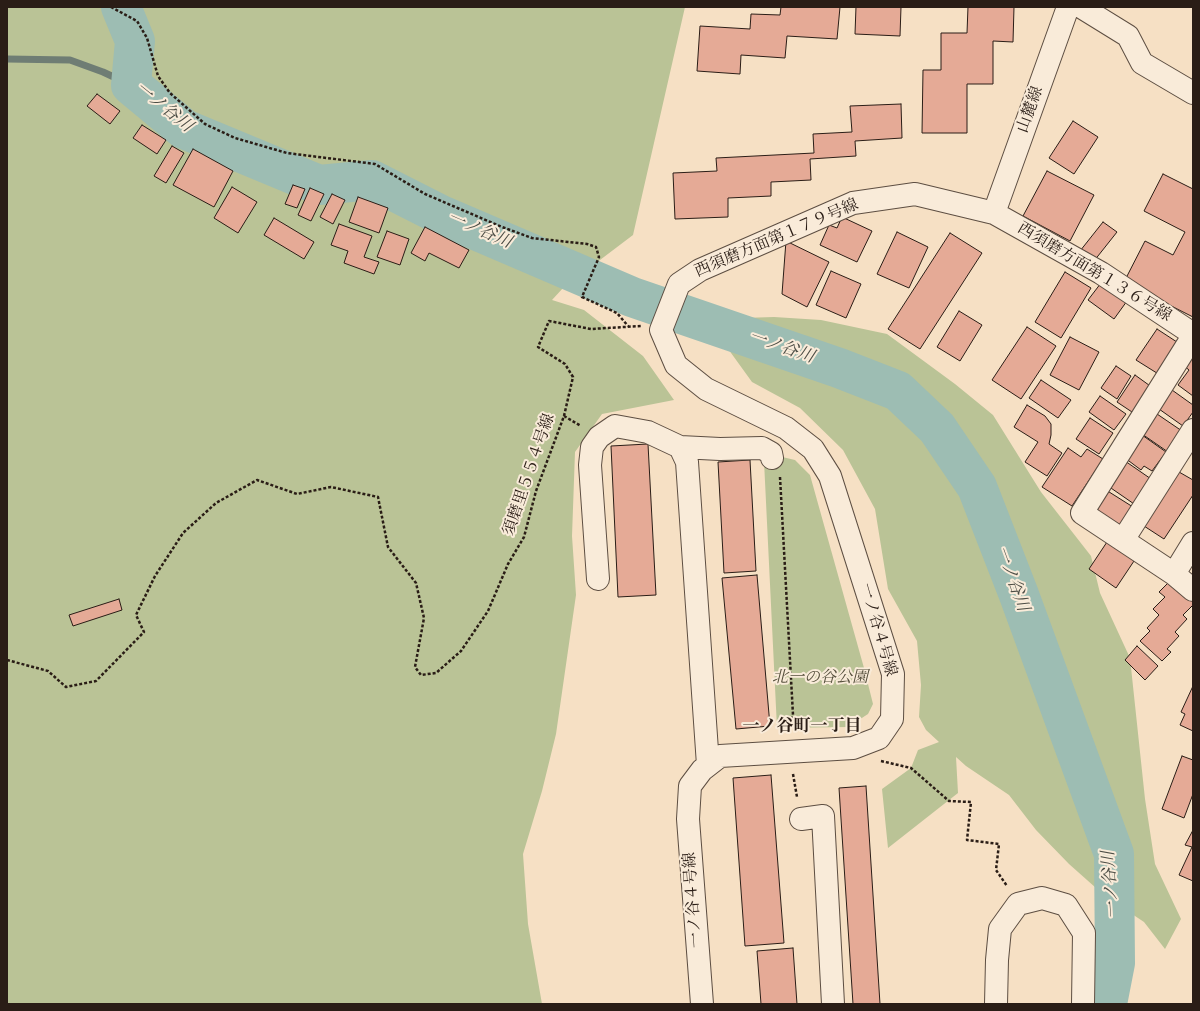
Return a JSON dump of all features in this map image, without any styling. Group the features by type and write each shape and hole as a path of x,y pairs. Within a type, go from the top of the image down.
{"street":[{"name":"山麓線","path":"994,213 1068,7"},
{"path":"1081,7 1128,36 1142,63 1193,93"},
{"name":"西須磨方面第１７９号線","path":"653,328 679,284 700,270 853,204 915,194 994,213"},
{"name":"西須磨方面第１３６号線","path":"994,213 1101,272 1193,335"},
{"name":"一ノ谷４号線","path":"653,328 676,365 706,390 786,428 813,450 830,476 893,674 892,718 879,738 853,748 720,756 708,765 690,786 688,820 702,1004"},
{"path":"1193,335 1082,513 1174,574 1193,590"},
{"path":"598,579 590,465 592,447 599,437 616,426 648,432 680,447 720,449 762,448 771,453 772,458"},
{"path":"1123,540 1193,430"},
{"path":"680,447 687,462 708,765"},
{"path":"1174,574 1193,543"},
{"path":"801,819 823,816 833,1004"},
{"path":"996,1004 997,960 1000,929 1018,904 1042,898 1066,905 1084,933 1083,1004"}],"path":[{"path":"111,7 137,21 147,38 158,76 170,92 205,124 235,138 287,153 375,164 425,194 508,229 532,238 587,244 596,247 599,257 582,297 617,313 628,326"},
{"name":"須磨里５５４号線","path":"7,660 48,671 66,687 96,681 144,632 136,616 155,576 183,533 216,503 256,480 297,494 331,487 378,497 388,547 416,583 424,618 415,667 420,675 436,673 461,650 488,611 508,564 524,537 536,491 564,416 573,377 565,364 538,347 549,321 591,329 628,326 653,328"},
{"path":"772,458 779,468 780,476 793,715 789,732"},
{"path":"876,760 911,768 949,801 971,802 967,840 999,844 996,870 1008,888"},
{"path":"792,769 801,819"}],"green space":[{"path":"7,7 685,7 633,235 563,288 552,300 584,310 643,356 674,400 602,414 575,452 572,536 576,595 556,734 542,791 523,854 528,924 542,1004 7,1004"},
{"path":"774,317 821,320 887,334 955,384 993,415 1041,492 1091,556 1100,593 1130,658 1145,799 1155,864 1181,919 1165,949 1144,922 1105,896 1069,864 1036,830 1009,795 966,766 956,757 958,793 888,848 882,789 911,768 918,750 939,742 926,730 919,717 921,685 917,641 888,589 875,509 843,450 800,408 752,382 726,346 742,318"},
{"name":"北一の谷公園","path":"778,456 795,460 810,475 864,668 873,704 868,714 848,727 777,728 764,461"}],"building":[{"path":"781,7 840,7 837,39 787,36 785,58 741,55 740,74 697,71 700,26 750,29 751,14 780,15"},
{"path":"856,7 901,7 900,36 855,34"},
{"path":"968,7 1014,7 1013,42 993,41 993,84 967,84 967,133 922,133 923,70 941,70 941,33 967,33"},
{"path":"97,94 120,111 110,124 87,106"},
{"path":"901,104 902,138 855,141 856,156 810,159 811,180 771,182 771,196 728,198 728,217 675,219 673,173 717,171 716,158 814,153 813,134 852,132 850,106"},
{"path":"1073,121 1098,137 1074,174 1049,158"},
{"path":"142,125 166,140 157,154 133,138"},
{"path":"172,146 184,153 166,183 154,176"},
{"path":"193,149 233,171 214,207 173,185"},
{"path":"1047,171 1094,195 1070,241 1023,216"},
{"path":"1163,174 1193,189 1193,317 1124,282 1145,241 1173,255 1185,232 1144,211"},
{"path":"293,185 305,189 297,208 285,204"},
{"path":"232,187 257,202 238,233 214,218"},
{"path":"310,188 324,194 311,221 298,215"},
{"path":"332,194 345,200 333,224 320,217"},
{"path":"358,197 388,208 379,233 349,222"},
{"path":"842,217 872,231 857,262 820,245 829,225 837,228"},
{"path":"274,218 314,242 304,259 264,235"},
{"path":"1103,222 1117,232 1094,261 1080,251"},
{"path":"339,224 372,236 364,257 379,262 374,274 344,263 348,251 331,245"},
{"path":"425,227 469,250 459,268 429,253 425,261 411,253"},
{"path":"387,231 409,239 400,265 377,257"},
{"path":"897,232 928,247 909,288 877,274"},
{"path":"950,233 982,253 920,349 888,329"},
{"path":"786,241 829,262 807,307 782,294"},
{"path":"831,271 861,284 846,318 816,305"},
{"path":"1065,272 1091,288 1061,338 1035,322"},
{"path":"1101,283 1127,301 1114,319 1088,300"},
{"path":"959,311 982,325 960,361 937,347"},
{"path":"1027,327 1056,346 1021,399 992,380"},
{"path":"1157,329 1180,344 1160,375 1136,360"},
{"path":"1070,337 1099,352 1079,390 1050,375"},
{"path":"1193,351 1193,396 1178,385 1189,370 1183,365"},
{"path":"1116,366 1131,376 1117,399 1101,388"},
{"path":"1135,375 1153,388 1135,414 1117,402"},
{"path":"1041,380 1071,400 1058,418 1029,398"},
{"path":"1172,390 1193,405 1193,412 1183,426 1159,409"},
{"path":"1100,396 1126,414 1114,430 1089,412"},
{"path":"1027,405 1045,416 1051,424 1049,444 1062,453 1047,476 1025,462 1038,442 1014,427"},
{"path":"1157,414 1182,431 1168,452 1142,434"},
{"path":"1090,418 1113,433 1099,454 1076,439"},
{"path":"1142,435 1166,452 1152,471 1144,466 1141,470 1125,458"},
{"path":"648,444 656,595 618,597 611,446"},
{"path":"1068,448 1081,457 1087,449 1103,459 1072,506 1042,487"},
{"path":"750,460 756,571 724,573 718,462"},
{"path":"1125,461 1154,481 1137,506 1108,486"},
{"path":"1179,472 1193,480 1193,495 1164,539 1144,526"},
{"path":"1106,490 1133,507 1121,527 1093,510"},
{"path":"1111,536 1138,555 1116,588 1089,569"},
{"path":"757,575 770,726 736,729 722,578"},
{"path":"1174,577 1193,596 1193,605 1183,615 1187,619 1175,632 1179,636 1167,649 1171,652 1162,661 1140,641 1150,631 1147,628 1159,615 1153,609 1165,597 1159,592"},
{"path":"119,599 122,610 73,626 69,615"},
{"path":"1137,646 1158,666 1145,680 1125,660"},
{"path":"1193,686 1193,731 1180,725 1185,714 1181,712"},
{"path":"1182,756 1193,760 1193,794 1184,818 1162,809"},
{"path":"771,775 784,943 745,946 733,778"},
{"path":"866,786 880,1004 853,1004 839,788"},
{"path":"1192,832 1193,881 1179,875 1192,847 1185,845"},
{"path":"793,948 797,1004 761,1004 757,951"}],"waterway":[{"name":"一ノ谷川","path":"121,7 135,41 131,85 184,129 319,185 372,180 443,216 632,297 839,368 898,391 937,428 977,487 1019,595 1114,854 1115,963 1107,1004"},
{"path":"7,59 70,60 103,72 131,85"}],"district":[{"name":"一ノ谷町一丁目","path":"802,727"}]}
